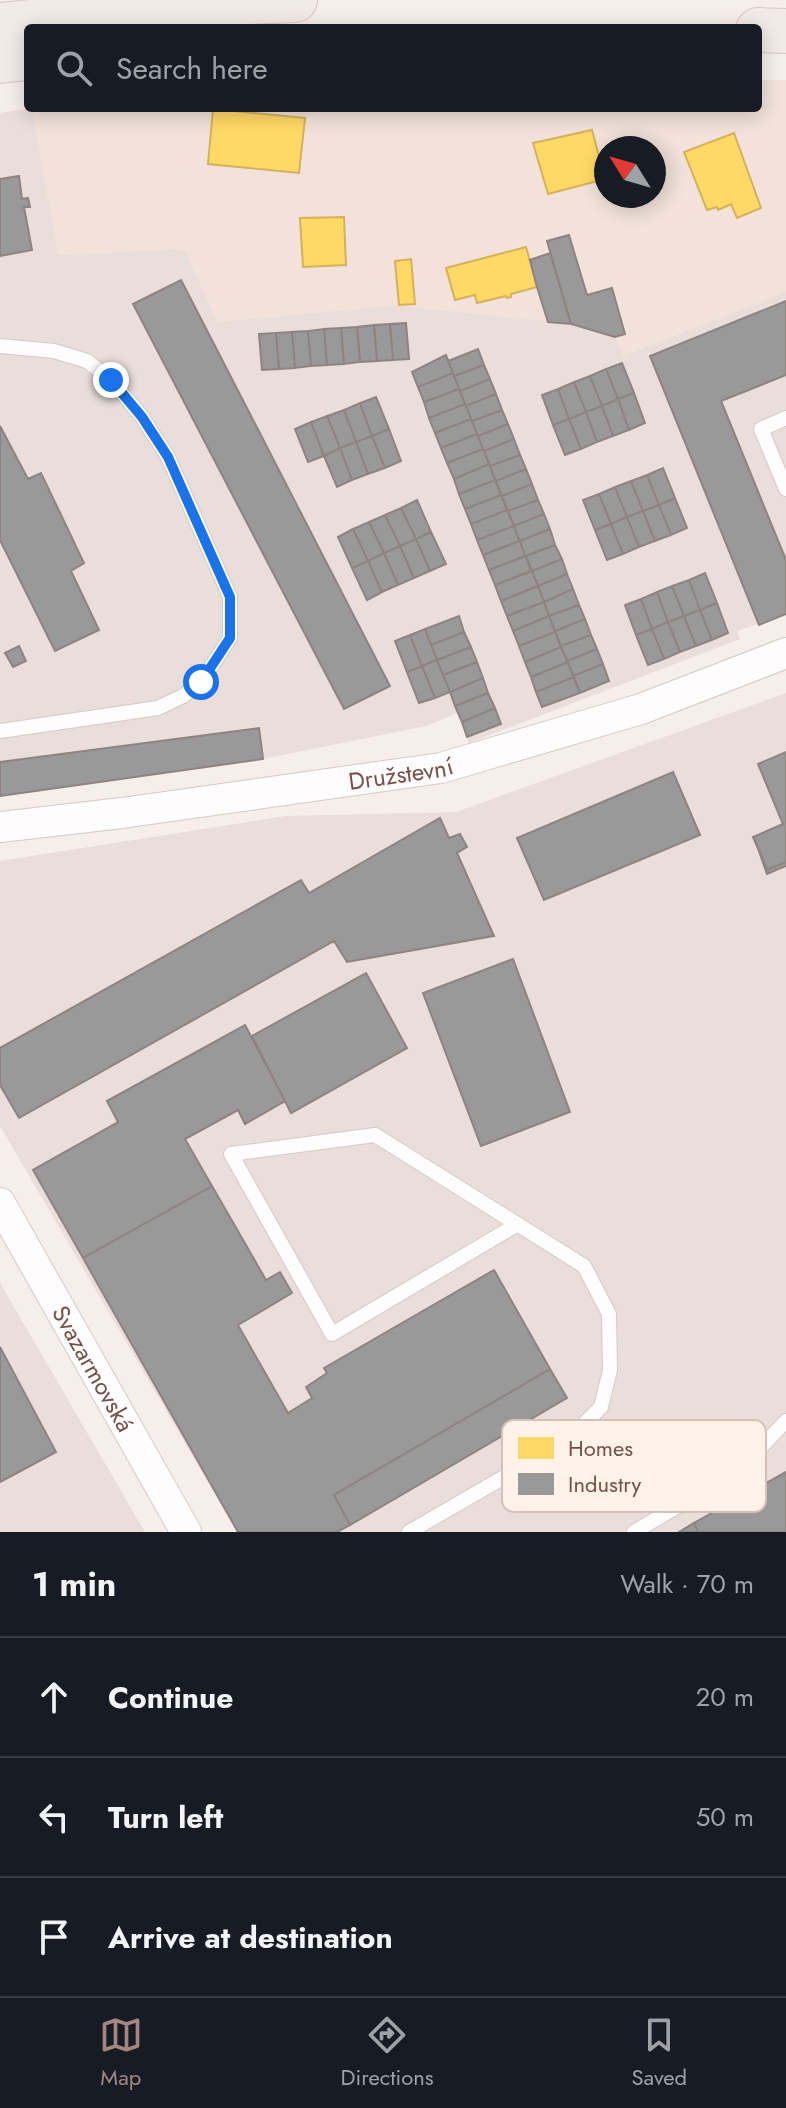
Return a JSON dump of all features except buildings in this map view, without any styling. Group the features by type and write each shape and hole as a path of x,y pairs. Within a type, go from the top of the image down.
{"main road":[{"path":"0,25 223,3 295,0"},
{"path":"762,30 786,31"},
{"path":"0,61 24,58"}],"street":[{"name":"Družstevní","path":"0,827 441,768 641,709 786,653"},
{"name":"Svazarmovská","path":"0,1203 186,1532"}],"lane":[{"path":"0,346 54,351 87,361 111,380 168,457 230,597 231,619 230,638 201,682 183,696 158,708 0,731"},
{"path":"786,418 761,429 786,489"},
{"path":"518,1224 332,1334 231,1154 375,1135 518,1224 584,1266 609,1314 610,1370 601,1407 588,1420"},
{"path":"766,1442 786,1421"},
{"path":"409,1532 502,1478"},
{"path":"634,1532 668,1512"}],"shaded area":[{"path":"762,80 786,80 786,292 623,356 548,322 396,305 218,322 185,251 58,255 33,112 762,112"},
{"path":"24,109 24,112 33,112 58,255 185,251 218,322 396,305 571,324 615,337 623,356 786,292 786,614 737,631 740,639 469,743 457,713 426,726 263,759 0,796 0,113"},
{"path":"786,693 786,1532 237,1532 0,1126 0,861 286,816 456,812"},
{"path":"0,1283 145,1532 0,1532"}],"route":[{"path":"111,380 142,417 168,457 230,597 230,638 201,682"}]}
